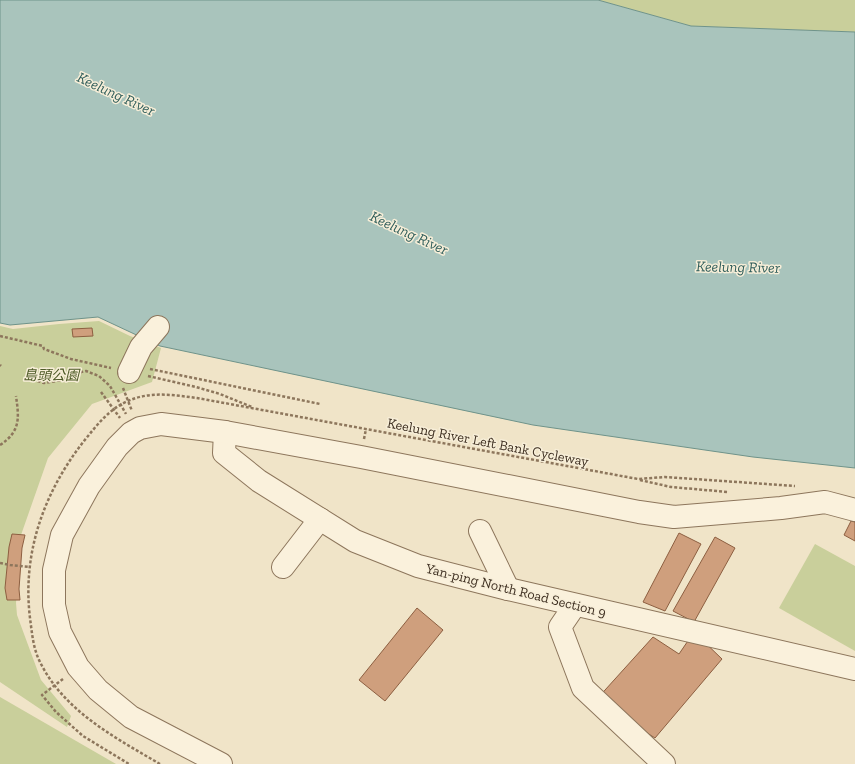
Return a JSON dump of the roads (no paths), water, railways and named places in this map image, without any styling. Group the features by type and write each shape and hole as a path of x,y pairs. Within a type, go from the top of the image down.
{"street":[{"path":"125,376 141,347 158,327"},
{"path":"221,764 131,717 98,690 78,667 60,632 54,606 54,570 62,535 89,486 117,447 131,433 140,428 160,424 225,432 361,457 639,512 674,517 781,508 825,502 855,510"},
{"name":"Yan-ping North Road Section 9","path":"225,432 224,453 259,481 356,541 418,566 575,605 855,669"},
{"path":"283,567 320,519"},
{"path":"480,531 508,589"},
{"path":"575,605 560,627 583,688 664,764"}],"water":[{"name":"Keelung River","path":"0,0 598,0 691,26 855,32 855,468 753,457 533,425 160,346 98,317 10,325 0,323"}],"park label":[{"name":"島頭公園","path":"51,375"}]}
